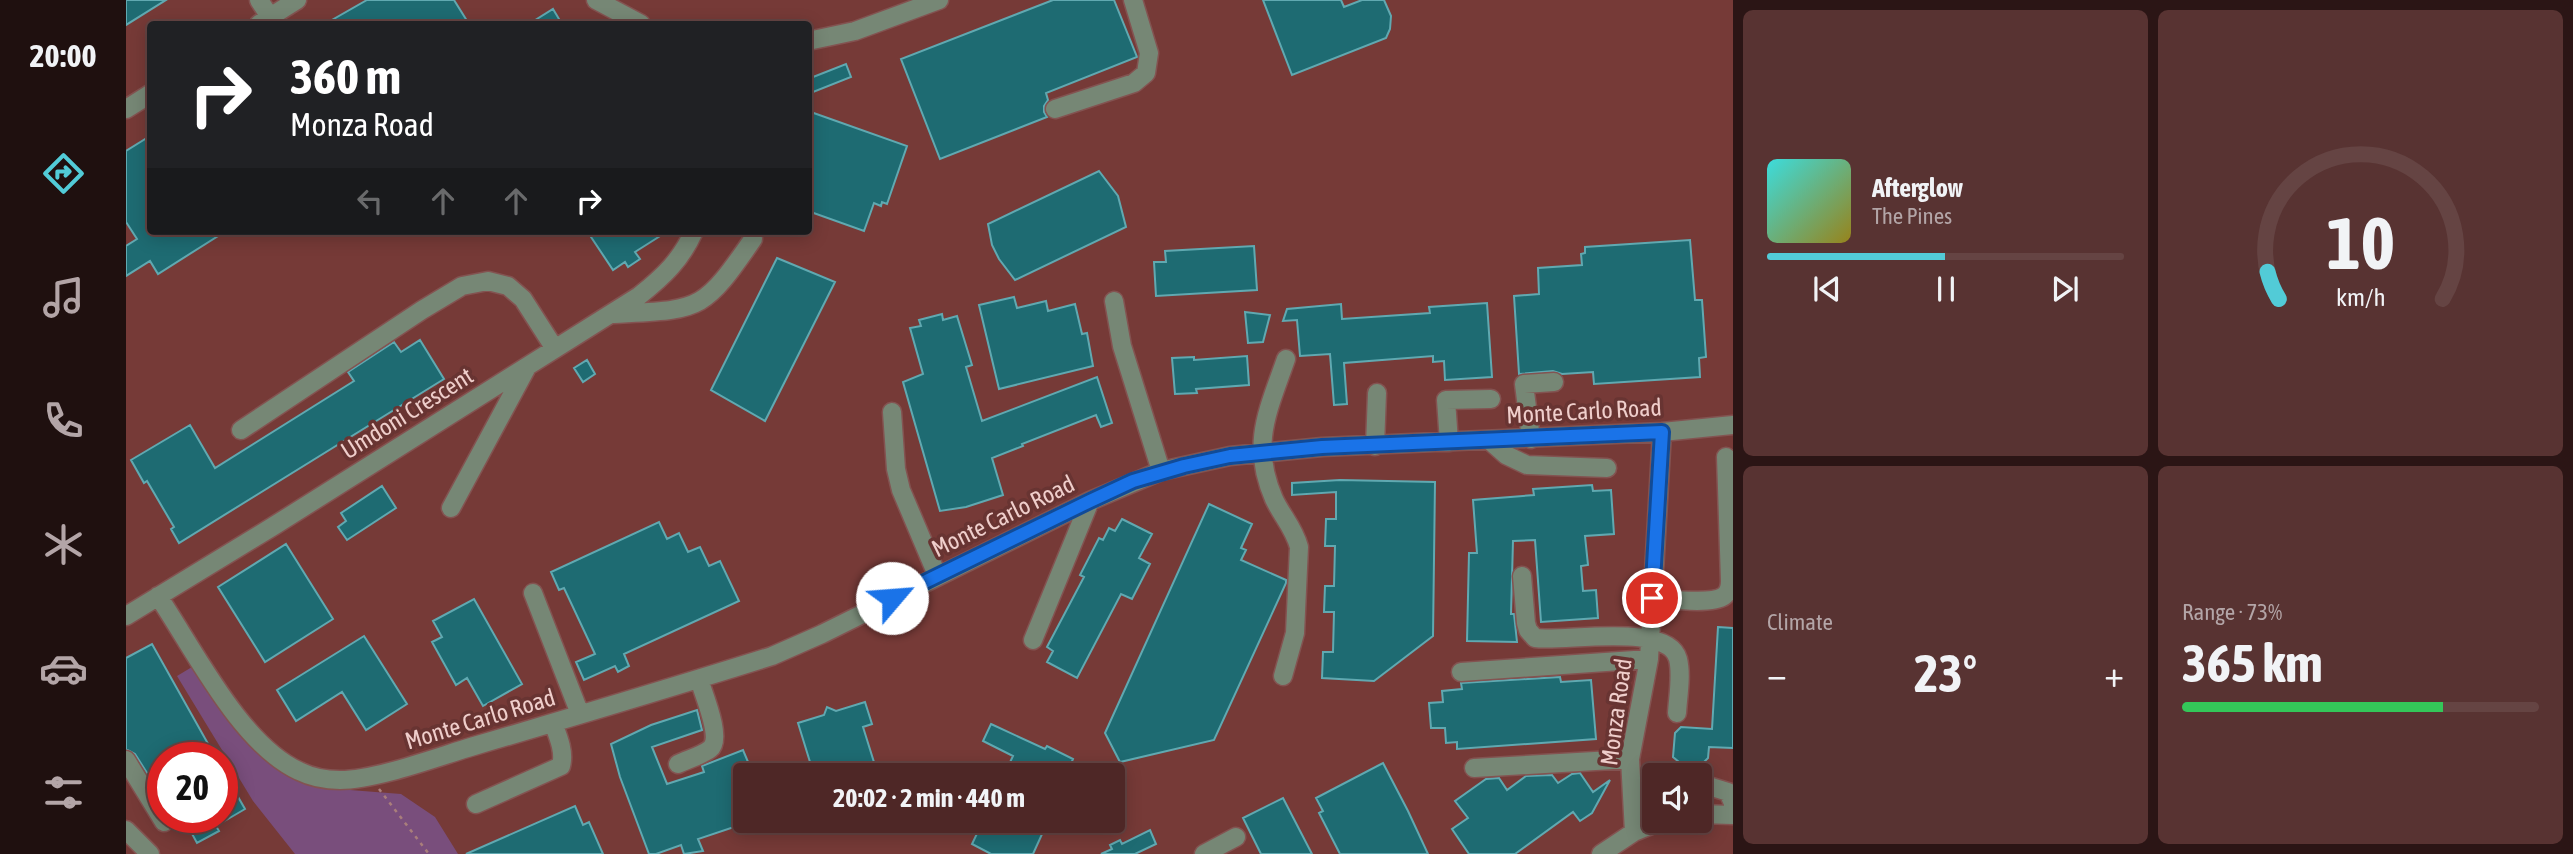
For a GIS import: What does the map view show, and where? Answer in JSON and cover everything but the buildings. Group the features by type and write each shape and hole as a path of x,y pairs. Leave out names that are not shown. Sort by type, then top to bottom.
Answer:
{"street":[{"path":"260,0 264,21 297,0"},
{"path":"596,0 635,21"},
{"path":"812,40 855,32 939,0"},
{"path":"1055,109 1134,83 1146,74 1149,53 1133,0"},
{"path":"126,109 147,96"},
{"name":"Umdoni Crescent","path":"126,616 610,314 666,275 692,235"},
{"path":"610,314 677,310 704,301 726,279 753,239"},
{"path":"241,430 462,286 488,281 508,286 523,299 555,349"},
{"path":"1114,301 1122,346 1161,471"},
{"path":"1283,676 1295,633 1299,547 1296,534 1275,501 1262,454 1263,426 1286,359"},
{"path":"451,508 527,366"},
{"path":"1531,439 1524,384 1554,382"},
{"path":"1375,446 1377,393"},
{"path":"1449,442 1446,400 1491,399"},
{"path":"892,412 896,468 901,490 937,575"},
{"name":"Monte Carlo Road","path":"158,596 227,704 250,732 274,755 299,771 341,780 369,776 772,656 822,634 1090,501 1161,471 1230,456 1322,447 1662,432 1733,425"},
{"name":"Monza Road","path":"1634,832 1630,759 1649,659 1662,432"},
{"path":"1489,440 1506,455 1527,465 1607,468"},
{"path":"1652,598 1710,600 1723,597 1728,592 1731,581 1726,457"},
{"path":"1033,640 1090,501"},
{"path":"1522,576 1526,623 1535,638 1618,636 1662,641 1671,647 1678,659 1677,713"},
{"path":"533,593 580,714"},
{"path":"1461,672 1649,659"},
{"path":"678,764 710,749 715,742 712,720 699,679"},
{"path":"476,804 561,766 561,746 553,723"},
{"path":"1474,768 1630,759"},
{"path":"126,760 147,794"},
{"path":"1712,785 1728,792 1733,803"},
{"path":"1712,814 1733,815"},
{"path":"1601,854 1642,829"},
{"path":"126,830 150,854"},
{"path":"1203,854 1236,837"}],"path":[{"path":"369,776 429,854"}],"shaded area":[{"path":"126,0 1733,0 1733,854 126,854"},
{"path":"197,664 253,749 280,770 305,781 350,790 401,794 435,817 458,854 295,854 253,801 238,776 238,742 217,742 177,676"}],"route":[{"path":"892,598 1133,481 1161,471 1230,456 1322,447 1662,432 1652,598"}]}
